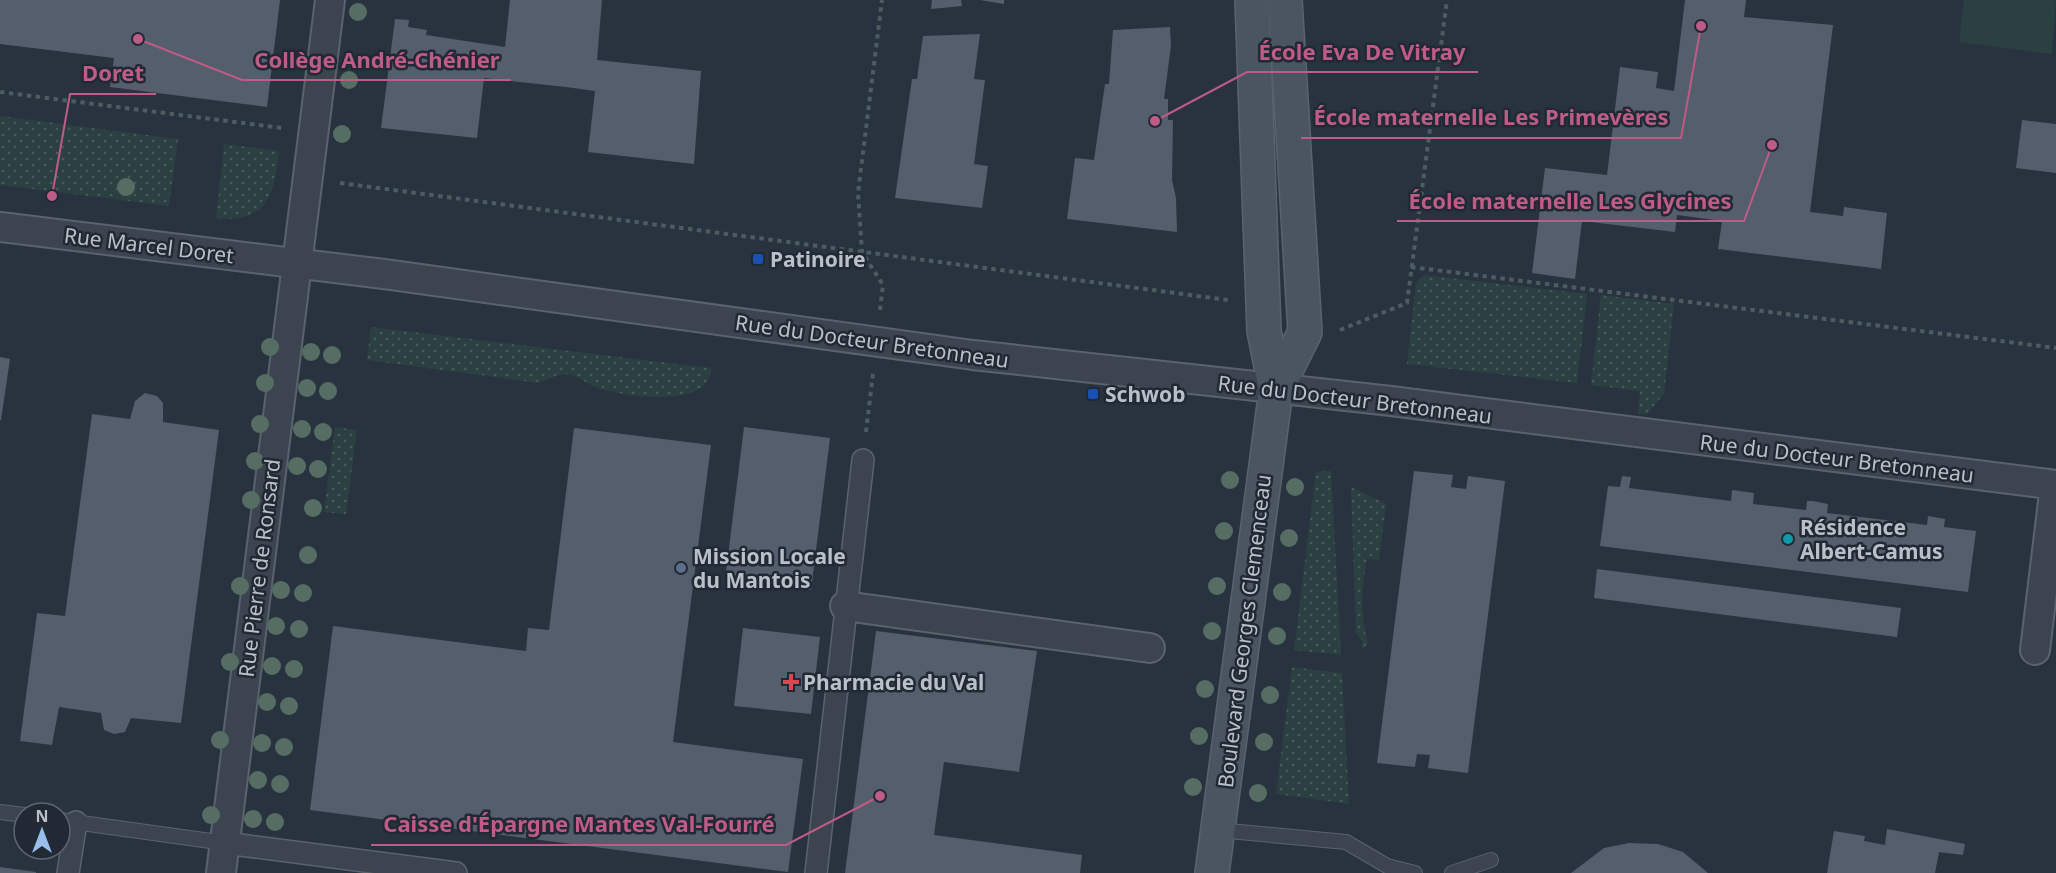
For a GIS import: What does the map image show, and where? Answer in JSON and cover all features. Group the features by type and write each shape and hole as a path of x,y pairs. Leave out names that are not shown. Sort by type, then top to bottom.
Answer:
{"main road":[{"name":"Boulevard Georges Clemenceau","path":"1252,0 1264,332 1276,390"},
{"path":"1285,0 1305,332"},
{"name":"Boulevard Georges Clemenceau","path":"1212,873 1276,390 1305,332"}],"street":[{"name":"Rue Pierre de Ronsard","path":"221,873 330,0"},
{"name":"Rue Marcel Doret","path":"0,227 297,263"},
{"name":"Rue du Docteur Bretonneau","path":"297,263 876,342 1276,390 1391,401 2056,485"},
{"path":"816,873 863,460"},
{"path":"2035,650 2056,485"},
{"path":"845,606 1150,648"},
{"path":"225,843 456,873"}],"lane":[{"path":"72,822 225,843"},
{"path":"1218,830 1346,842 1387,866 1415,873"},
{"path":"1452,873 1491,860"}],"path":[{"path":"863,460 883,285 862,252 858,193 882,0"},
{"path":"1305,332 1335,332 1407,303 1447,0"},
{"path":"0,92 290,129"},
{"path":"308,179 1234,300"},
{"path":"1412,267 2056,348"}],"green space":[{"path":"1964,0 2056,0 2052,54 1959,42"},
{"path":"0,116 178,139 169,206 0,185"},
{"path":"224,144 279,151 271,193 257,211 247,216 233,219 216,218"},
{"path":"1424,275 1587,294 1577,383 1407,364 1416,284"},
{"path":"1601,295 1674,304 1664,394 1647,414 1638,414 1640,391 1591,385"},
{"path":"371,327 711,368 707,381 697,390 682,395 646,397 628,395 600,389 570,375 558,376 539,383 367,360"},
{"path":"335,427 357,430 346,514 324,512"},
{"path":"1331,471 1341,655 1294,650 1316,472"},
{"path":"1351,487 1386,504 1379,560 1367,559 1365,570 1363,612 1368,643 1362,650 1362,641 1356,633"},
{"path":"1292,667 1342,673 1349,804 1276,794"}],"building":[{"path":"0,0 280,0 267,107 110,87 114,58 0,44"},
{"path":"510,0 602,0 597,60 701,71 694,164 588,152 595,91 566,87 484,78 477,138 381,128 395,19 409,20 408,27 427,30 426,35 505,47"},
{"path":"932,0 961,0 962,6 931,9"},
{"path":"980,0 1004,0 1004,4"},
{"path":"1685,0 1746,0 1744,17 1833,25 1810,212 1843,216 1844,207 1887,213 1881,269 1718,249 1722,221 1677,215 1675,232 1582,221 1575,279 1532,273 1545,168 1607,175 1620,67 1658,72 1656,88 1674,91"},
{"path":"1170,27 1171,46 1164,99 1168,99 1168,120 1173,120 1172,180 1176,198 1177,232 1067,219 1075,158 1094,160 1105,84 1109,84 1113,30"},
{"path":"980,34 974,79 985,80 974,164 988,166 982,208 895,198 912,79 917,79 923,36"},
{"path":"2022,120 2056,124 2056,173 2016,168"},
{"path":"0,357 10,359 1,420 0,420"},
{"path":"145,393 157,396 163,403 163,422 219,430 181,723 131,718 125,732 114,734 104,730 101,713 59,707 52,745 20,741 37,613 65,616 92,414 130,419 135,401"},
{"path":"744,427 830,438 811,590 725,580"},
{"path":"574,428 711,445 673,742 803,759 788,872 310,810 333,626 526,651 528,628 549,630"},
{"path":"1414,471 1453,475 1451,487 1466,489 1468,476 1505,481 1468,773 1428,768 1430,755 1417,754 1415,767 1377,763"},
{"name":"Résidence Albert-Camus","path":"1622,476 1631,477 1629,488 1731,501 1732,490 1754,493 1753,504 1806,510 1807,501 1813,501 1828,504 1827,513 1927,525 1928,516 1945,519 1944,527 1976,531 1968,592 1600,546 1608,486 1620,487"},
{"path":"1597,569 1901,608 1897,637 1594,598"},
{"path":"743,628 820,637 811,714 734,706"},
{"path":"876,631 1037,651 1019,772 944,762 934,835 1082,855 1080,873 845,873"},
{"path":"1887,829 1965,844 1963,855 1939,852 1935,873 1827,873 1834,831 1865,836 1864,841 1885,845"},
{"path":"1629,843 1658,844 1683,852 1708,873 1571,873 1604,848"},
{"path":"0,867 36,872 36,873 0,873"}],"place":[{"name":"École maternelle Les Primevères","path":"1701,26"},
{"name":"Collège André-Chénier","path":"138,39"},
{"name":"École Eva De Vitray","path":"1155,121"},
{"name":"École maternelle Les Glycines","path":"1772,145"},
{"name":"Doret","path":"52,196"},
{"name":"Patinoire","path":"758,259"},
{"name":"Schwob","path":"1093,394"},
{"name":"Résidence Albert-Camus","path":"1788,539"},
{"name":"Mission Locale du Mantois","path":"681,568"},
{"name":"Pharmacie du Val","path":"791,682"},
{"name":"Caisse d'Épargne Mantes Val-Fourré","path":"880,796"}]}
